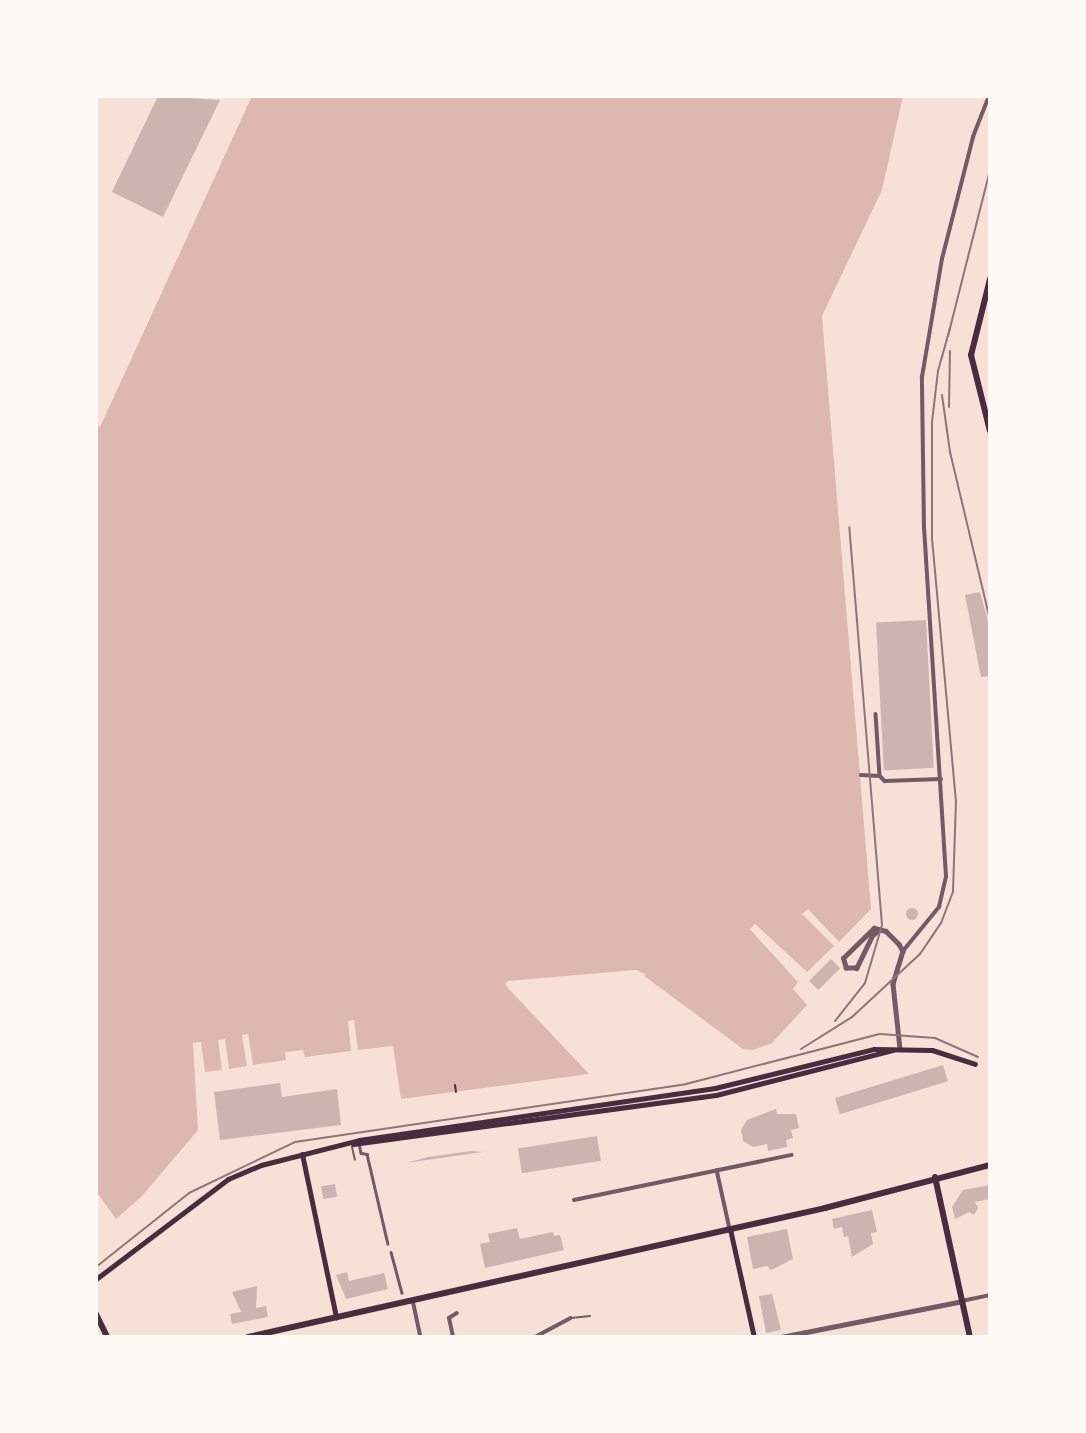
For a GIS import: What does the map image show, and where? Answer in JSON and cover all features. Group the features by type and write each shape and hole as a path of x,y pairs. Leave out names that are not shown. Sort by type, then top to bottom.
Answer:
{"main road":[{"path":"990,279 971,355 990,431"},
{"path":"96,1279 215,1187 261,1166 302,1154 359,1142 659,1097 874,1049 900,1048 942,1052 975,1064"},
{"path":"302,1154 336,1317"},
{"path":"253,1336 730,1229 990,1165"},
{"path":"935,1177 970,1337"},
{"path":"730,1229 754,1337"},
{"path":"96,1314 107,1337"}],"street":[{"path":"900,1048 893,981 903,951 936,913 943,896 941,779 921,394 942,260 973,137 989,96"},
{"path":"876,714 880,776 885,781 941,779"},
{"path":"861,775 880,776"},
{"path":"880,930 873,934 857,968 846,968 846,953 868,931 880,930 893,937 903,951"},
{"path":"359,1142 361,1153 367,1154 388,1244"},
{"path":"574,1200 791,1155"},
{"path":"717,1170 730,1229"},
{"path":"391,1252 402,1293"},
{"path":"781,1337 990,1296"},
{"path":"413,1300 421,1337"},
{"path":"453,1337 449,1318 457,1313"},
{"path":"535,1337 570,1318"}],"lane":[{"path":"352,1144 355,1160"},
{"path":"570,1318 590,1317"}],"path":[{"path":"454,1085 456,1092"}],"shaded area":[{"path":"252,96 903,96 882,190 822,316 871,909 839,942 808,909 802,914 834,946 807,972 755,925 750,929 798,982 793,989 807,1005 772,1043 753,1050 743,1049 636,970 507,981 508,988 589,1074 401,1099 393,1046 358,1050 354,1020 348,1021 351,1051 305,1057 303,1050 285,1052 286,1060 253,1065 248,1034 242,1035 247,1066 229,1069 225,1039 218,1040 222,1070 205,1072 201,1042 193,1043 198,1130 142,1196 116,1219 96,1191 96,425 100,427"}],"pier":[{"path":"755,924 807,972 765,939 798,982 750,929"},
{"path":"636,970 647,975 509,984 512,988 508,988 505,983"}],"building":[{"path":"158,96 220,100 163,217 112,192"},
{"path":"980,592 990,628 990,676 981,677 965,595"},
{"path":"926,620 934,768 884,770 876,623"},
{"path":"912,908 918,914 912,920 906,914"},
{"path":"831,959 840,968 818,990 809,981"},
{"path":"943,1065 948,1081 840,1114 835,1098"},
{"path":"280,1083 282,1097 337,1089 341,1125 220,1140 214,1092"},
{"path":"776,1109 777,1114 796,1114 799,1128 791,1130 793,1138 786,1140 787,1147 768,1151 767,1144 753,1147 743,1141 741,1130 747,1120"},
{"path":"597,1136 601,1161 522,1173 518,1149"},
{"path":"483,1152 406,1163 428,1157"},
{"path":"335,1184 337,1197 323,1199 321,1186"},
{"path":"990,1185 990,1199 975,1202 978,1208 974,1215 969,1212 955,1219 952,1207 963,1190"},
{"path":"872,1210 877,1232 871,1233 873,1244 852,1257 848,1236 844,1237 842,1227 834,1229 832,1219"},
{"path":"517,1228 520,1239 553,1232 554,1236 560,1235 564,1250 485,1268 480,1244 490,1242 488,1234"},
{"path":"787,1229 793,1259 771,1270 767,1266 753,1269 747,1237"},
{"path":"347,1272 349,1281 384,1273 388,1289 346,1299 336,1275"},
{"path":"257,1286 256,1308 266,1306 268,1317 232,1324 230,1314 241,1312 232,1292"},
{"path":"772,1294 781,1330 766,1333 759,1296"}],"railway":[{"path":"948,336 990,170"},
{"path":"801,1049 852,1017 920,954 941,923 953,891 956,802 932,540 932,422 938,371 950,328"},
{"path":"949,407 950,351"},
{"path":"942,395 950,452 990,620"},
{"path":"835,1021 865,983 882,925 849,527"},
{"path":"96,1267 189,1193 295,1142 686,1084 880,1034 935,1038 978,1057"}]}
